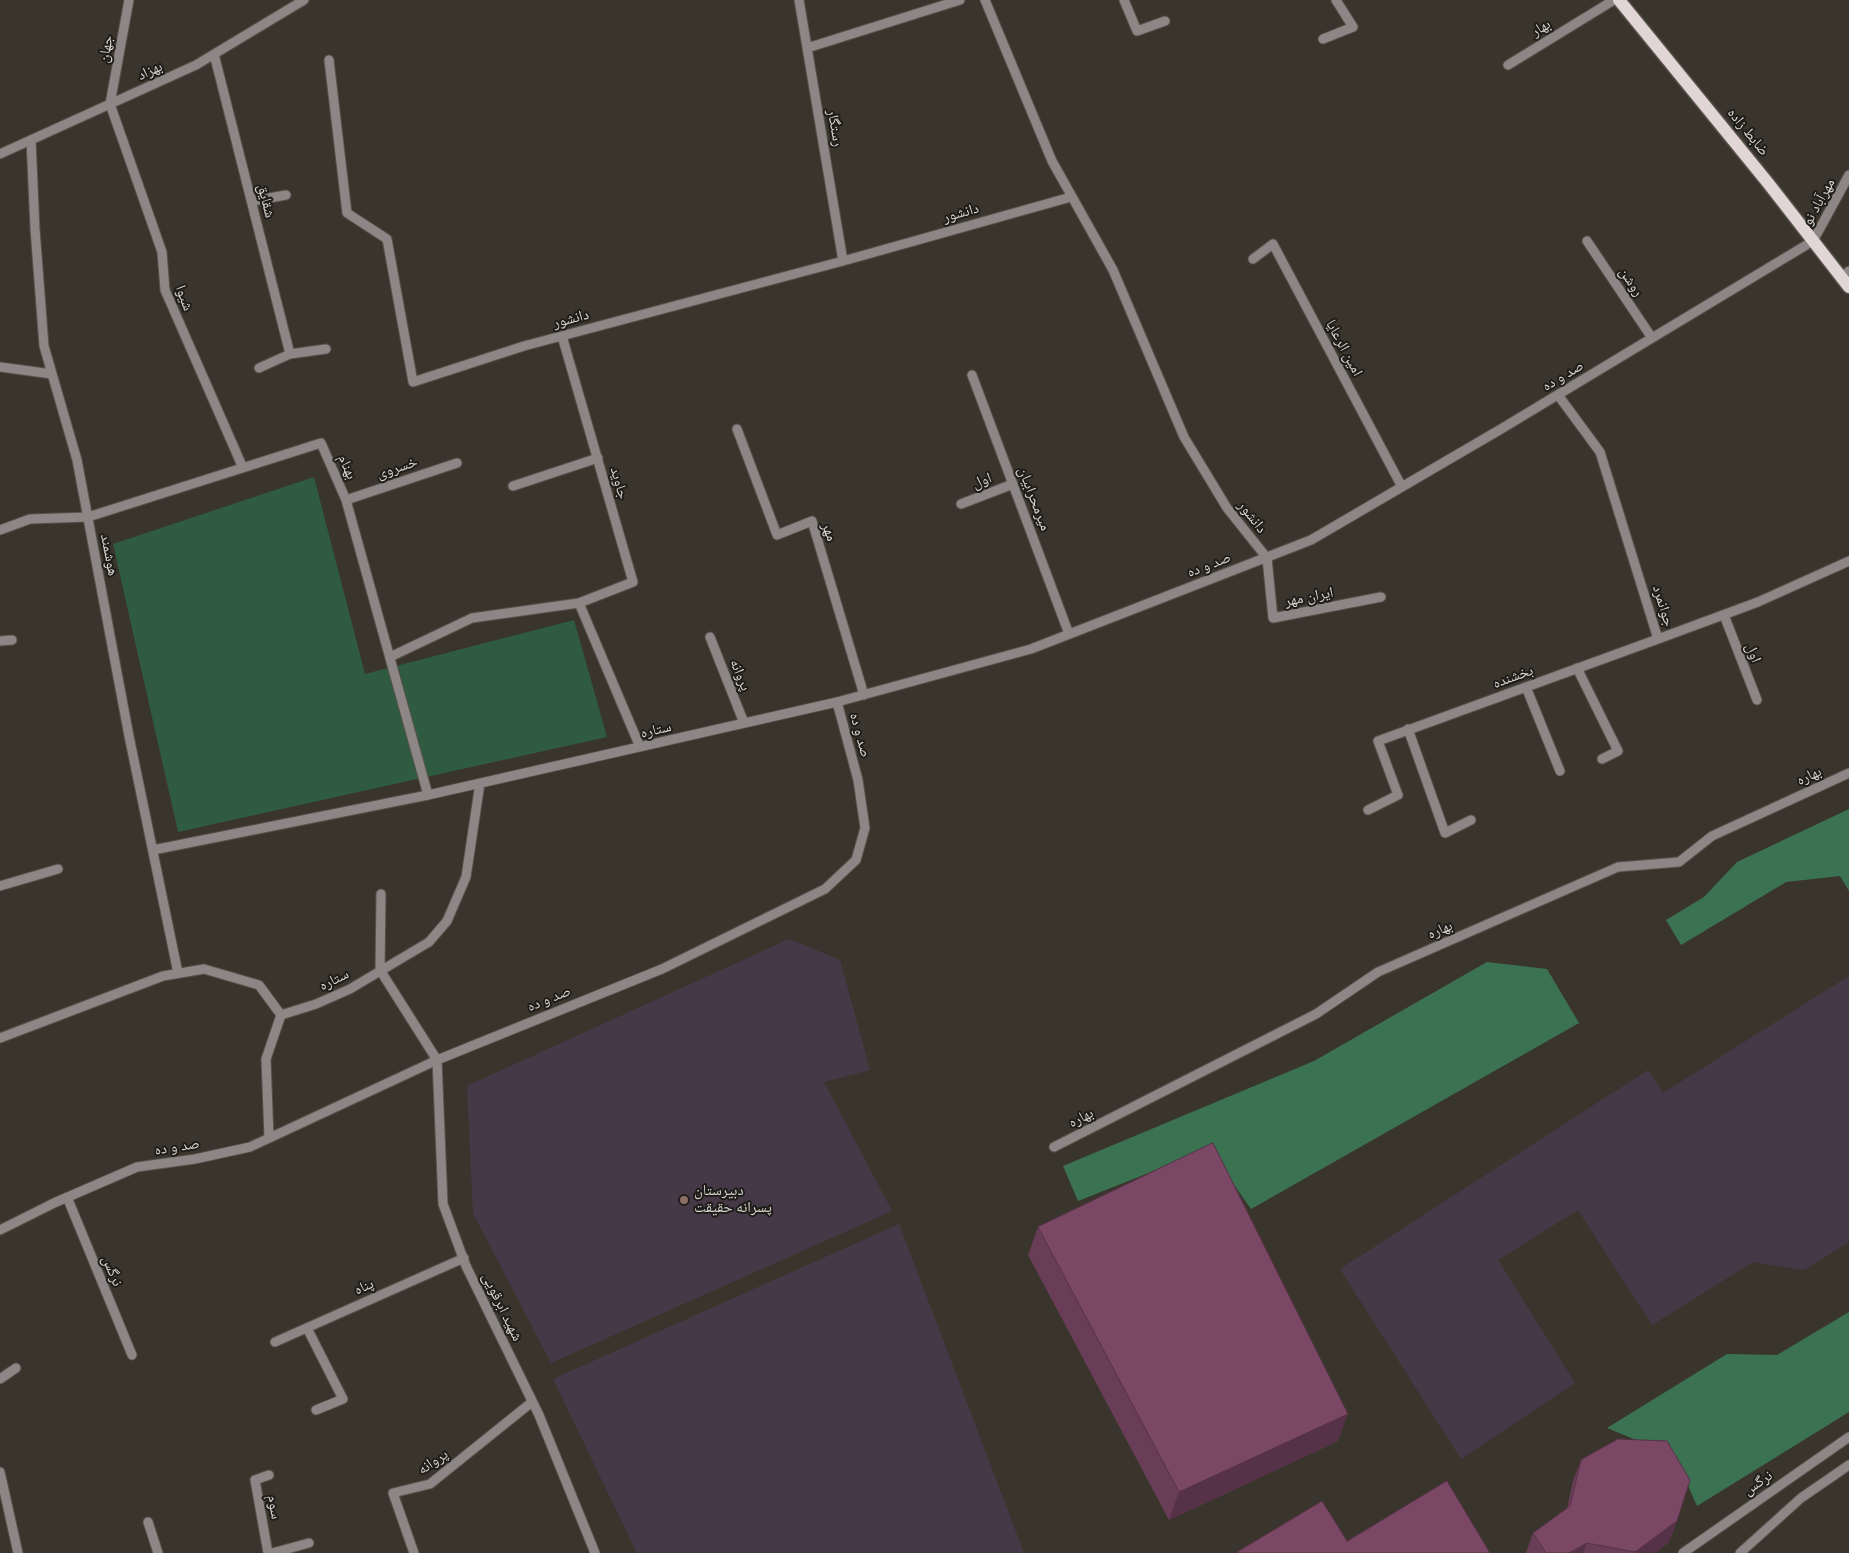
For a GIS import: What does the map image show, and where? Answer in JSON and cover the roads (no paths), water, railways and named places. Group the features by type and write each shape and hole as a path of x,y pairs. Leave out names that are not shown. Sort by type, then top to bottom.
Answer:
{"main road":[{"name":"ضابط زاده","path":"1619,0 1813,241 1845,274 1849,287"}],"street":[{"name":"جهان","path":"110,104 129,0"},
{"name":"بهزاد","path":"0,154 196,65 304,0"},
{"name":"رستگار","path":"799,0 843,261"},
{"path":"807,48 960,0"},
{"name":"دانشور","path":"985,0 1052,161 1113,270 1184,437 1228,508 1267,558"},
{"path":"1124,0 1137,31 1165,21"},
{"path":"1323,39 1353,27 1336,0"},
{"name":"بهار","path":"1508,64 1614,0"},
{"name":"شقایق","path":"214,54 290,354"},
{"name":"دانشور","path":"329,60 347,213 387,239 413,382 524,346 843,261 1071,196"},
{"name":"شیوا","path":"110,104 162,252 165,290 243,468"},
{"name":"هوشمند","path":"31,140 35,229 44,346 77,460 152,850 178,973"},
{"name":"مهرآباد نو","path":"1813,241 1849,176"},
{"path":"252,201 286,195"},
{"name":"روشن","path":"1587,241 1652,338"},
{"name":"صد و ده","path":"0,1230 67,1197 137,1167 204,1157 250,1147 437,1060 662,969 825,889 856,860 866,828 858,780 837,702 1032,649 1311,540 1558,395 1813,241"},
{"name":"امین الرعایا","path":"1253,258 1273,244 1402,487"},
{"name":"جاوید","path":"390,657 472,618 579,602 633,582 562,336"},
{"path":"259,368 290,354 326,349"},
{"path":"0,367 52,374"},
{"name":"میرمحرابیان","path":"972,375 1070,634"},
{"name":"جوانمرد","path":"1558,395 1600,452 1658,639 1724,615 1849,561"},
{"name":"مهر","path":"737,429 778,535 812,521 864,695"},
{"name":"بهنام","path":"0,530 30,519 88,517 322,443 346,500 428,795"},
{"path":"513,486 598,458"},
{"name":"خسروی","path":"346,500 457,462"},
{"name":"اول","path":"960,504 1013,484"},
{"name":"ایران مهر","path":"1267,558 1273,618 1381,597"},
{"path":"579,602 640,747"},
{"name":"اول","path":"1724,615 1757,700"},
{"name":"پروانه","path":"710,637 744,723"},
{"name":"بخشنده","path":"1368,810 1398,794 1378,741 1658,639"},
{"path":"0,641 12,640"},
{"path":"1577,668 1618,751 1602,760"},
{"path":"1526,687 1560,771"},
{"name":"ستاره","path":"152,850 428,795 837,702"},
{"path":"1408,729 1445,833 1471,820"},
{"name":"بهاره","path":"1054,1147 1316,1014 1378,972 1618,867 1679,862 1712,836 1849,773"},
{"name":"ستاره","path":"281,1015 316,1004 350,989 429,942 447,921 466,878 480,783"},
{"path":"0,886 58,869"},
{"path":"381,894 380,970 437,1060"},
{"path":"0,1038 163,976 204,969 259,985 281,1015 266,1059 269,1138"},
{"name":"شهید ابرقویی","path":"437,1060 443,1204 464,1258 532,1402 595,1553"},
{"name":"نرگس","path":"67,1197 132,1355"},
{"name":"پناه","path":"275,1342 464,1258"},
{"path":"307,1328 343,1399 316,1410"},
{"path":"0,1379 16,1368"},
{"name":"پروانه","path":"414,1553 394,1492 430,1484 532,1402"},
{"name":"نرگس","path":"1683,1553 1849,1437"},
{"path":"1740,1553 1800,1498 1849,1465"},
{"path":"0,1472 18,1553"},
{"name":"سوم","path":"268,1553 255,1480 269,1475"},
{"path":"148,1522 158,1553"},
{"path":"272,1553 309,1543"}],"place":[{"name":"دبیرستان پسرانه حقیقت","path":"684,1200"}]}
